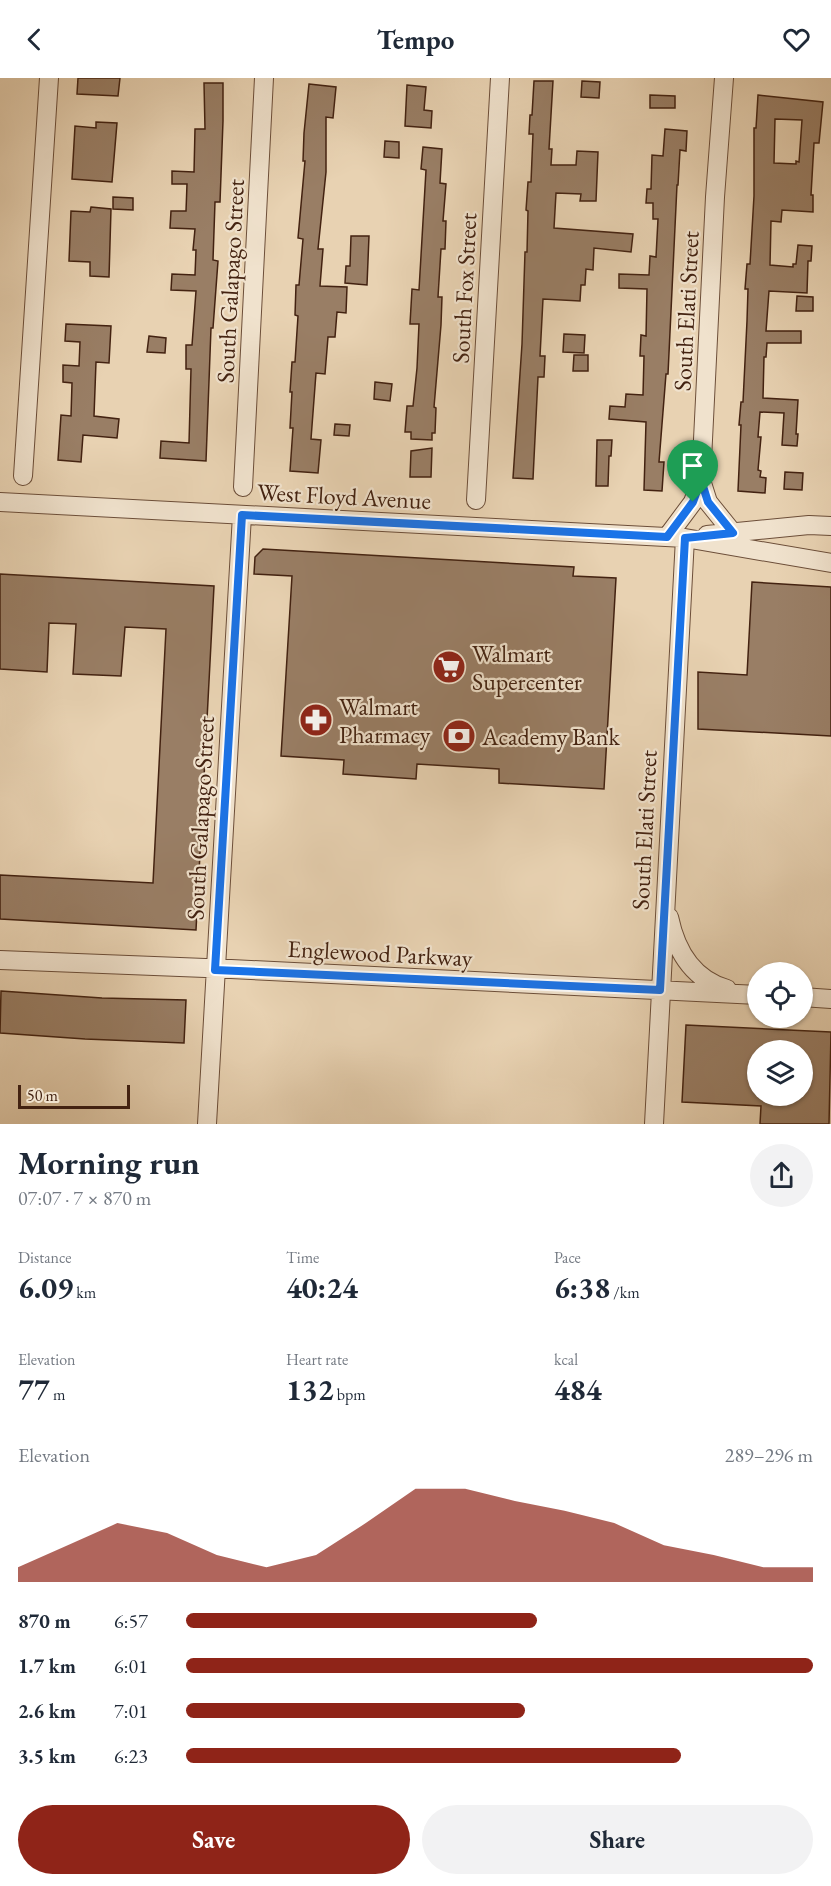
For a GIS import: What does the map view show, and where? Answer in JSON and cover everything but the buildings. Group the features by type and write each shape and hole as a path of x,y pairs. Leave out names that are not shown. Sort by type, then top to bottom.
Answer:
{"street":[{"path":"23,476 49,78"},
{"name":"South Galapago Street","path":"243,487 264,78"},
{"name":"South Fox Street","path":"476,501 500,78"},
{"name":"South Elati Street","path":"654,1124 665,894 676,538 701,480 715,197 724,78"},
{"path":"701,480 708,502 733,533"},
{"name":"West Floyd Avenue","path":"0,501 676,538 831,562"},
{"name":"South Galapago Street","path":"207,1124 242,515"},
{"name":"West Floyd Avenue","path":"676,538 809,525 831,526"},
{"path":"665,894 676,940 690,967 708,982 747,992"},
{"name":"Englewood Parkway","path":"0,960 747,994"},
{"path":"813,998 831,999"}],"place":[{"name":"Walmart Supercenter","path":"449,667"},
{"name":"Walmart Pharmacy","path":"316,720"},
{"name":"Academy Bank","path":"459,736"}],"route":[{"path":"701,480 708,502 733,533 685,538 660,990 215,970 242,515 667,537 693,502 701,480"}]}
